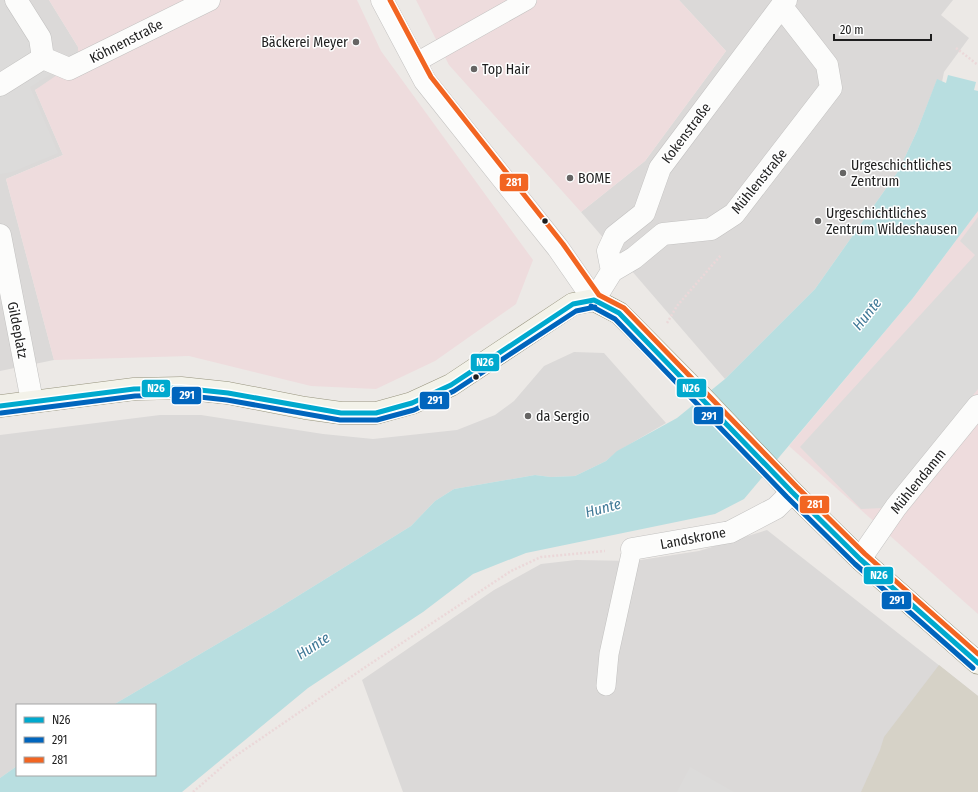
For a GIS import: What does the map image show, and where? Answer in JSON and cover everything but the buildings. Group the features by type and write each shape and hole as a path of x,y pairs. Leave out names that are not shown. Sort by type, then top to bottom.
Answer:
{"street":[{"path":"0,85 43,58 40,38 16,0"},
{"name":"Köhnenstraße","path":"43,58 69,69 209,0"},
{"path":"382,0 425,81 558,248 594,300 619,313 702,397 792,492 860,558 978,663"},
{"name":"Mühlenstraße","path":"594,300 612,272 634,258 663,234 711,229 734,214 831,88 827,65 784,3"},
{"name":"Kokenstraße","path":"612,272 608,251 615,236 644,213 660,168 784,3"},
{"name":"Gildeplatz","path":"0,235 32,401"},
{"path":"0,406 134,389 182,388 228,393 341,413 376,413 412,403 451,385 572,304 594,300"},
{"name":"Mühlendamm","path":"860,558 896,507 978,406"},
{"name":"Landskrone","path":"632,549 730,532 776,508 792,492"}],"lane":[{"path":"415,63 527,0"},
{"path":"606,686 609,654 632,549"}],"path":[{"path":"956,48 978,65"},
{"path":"665,327 677,306 721,258 734,214"},
{"path":"193,792 238,755 364,668 511,571 541,557 632,549"}],"shaded area":[{"path":"0,0 49,0 78,47 78,73 35,90 63,155 6,179 54,360 0,371"},
{"path":"0,0 23,0 64,66 30,87 58,153 12,172 0,174"},
{"path":"49,0 357,0 381,51 533,260 516,304 435,361 376,389 311,386 189,356 54,360 6,179 63,155 35,90 57,75 78,73 78,47"},
{"path":"416,0 679,0 726,51 645,161 581,212 449,65"},
{"path":"679,0 953,0 941,15 969,38 944,72 942,82 937,80 917,131 899,170 815,289 725,379 581,212 645,161 726,51"},
{"path":"978,211 978,614 789,446 913,298"},
{"path":"978,217 978,389 883,508 861,509 800,447 975,255 960,241"},
{"path":"574,352 604,353 666,423 618,451 606,461 575,476 551,477 535,475 454,489 435,501 411,526 272,612 115,704 16,704 16,767 0,778 0,435 160,415 201,415 323,434 373,439 457,430 495,415 514,401 544,366"},
{"path":"767,530 978,696 978,792 403,792 362,680 494,590 541,564 576,560 634,561 699,551"},
{"path":"939,665 978,696 978,792 861,792 880,750 884,737"},
{"path":"690,767 734,792 677,792"}],"water":[{"name":"Hunte","path":"948,75 976,82 974,90 978,91 978,211 913,298 744,499 715,514 526,553 473,574 423,612 308,688 182,792 0,792 0,778 16,767 16,776 156,776 156,704 115,704 272,612 411,526 435,501 454,489 535,475 551,477 575,476 606,461 617,451 677,418 725,379 815,289 899,170 917,131 937,79 946,83"}],"transit line":[{"name":"281","path":"390,0 431,77 563,244 599,295 624,308 797,487 865,554 978,654"},
{"name":"N26","path":"594,300 619,313 792,492 860,559 978,663"},
{"name":"N26","path":"0,406 134,389 181,388 228,393 341,413 376,413 412,403 451,385 573,304 594,300"},
{"name":"291","path":"591,306 615,319 787,497 855,564 973,668"},
{"name":"291","path":"1,413 135,396 181,395 227,400 340,420 377,420 414,410 454,391 576,311 595,307"}],"place":[{"name":"Bäckerei Meyer","path":"356,42"},
{"name":"Top Hair","path":"474,69"},
{"name":"Urgeschichtliches Zentrum","path":"843,173"},
{"name":"BOME","path":"570,178"},
{"name":"Urgeschichtliches Zentrum Wildeshausen","path":"818,221"},
{"name":"da Sergio","path":"528,416"}]}
